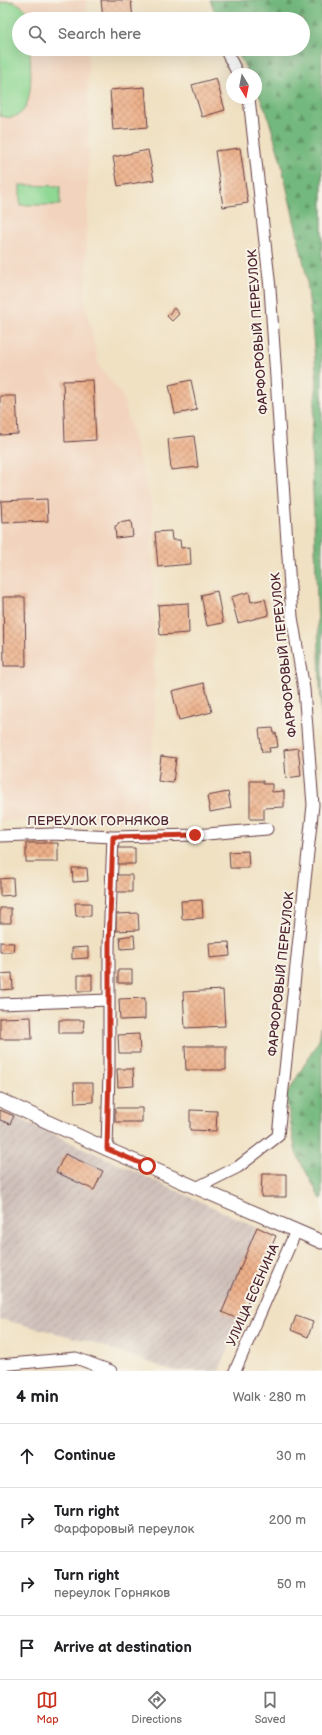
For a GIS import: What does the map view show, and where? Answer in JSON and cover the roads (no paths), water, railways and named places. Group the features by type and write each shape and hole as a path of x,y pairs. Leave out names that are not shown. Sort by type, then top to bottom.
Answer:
{"street":[{"path":"229,56 235,68"},
{"name":"ФАРФОРОВЫЙ ПЕРЕУЛОК","path":"196,1188 238,1167 278,1136 313,805 304,689 292,617 270,288 250,104"},
{"name":"ПЕРЕУЛОК ГОРНЯКОВ","path":"0,836 52,834 113,837 195,835 267,829"},
{"path":"107,1149 109,944 113,837"},
{"path":"0,1004 109,1000"},
{"path":"0,1100 107,1149 322,1242"},
{"name":"УЛИЦА ЕСЕНИНА","path":"235,1371 296,1231"},
{"path":"0,1365 76,1358 111,1371"}]}
